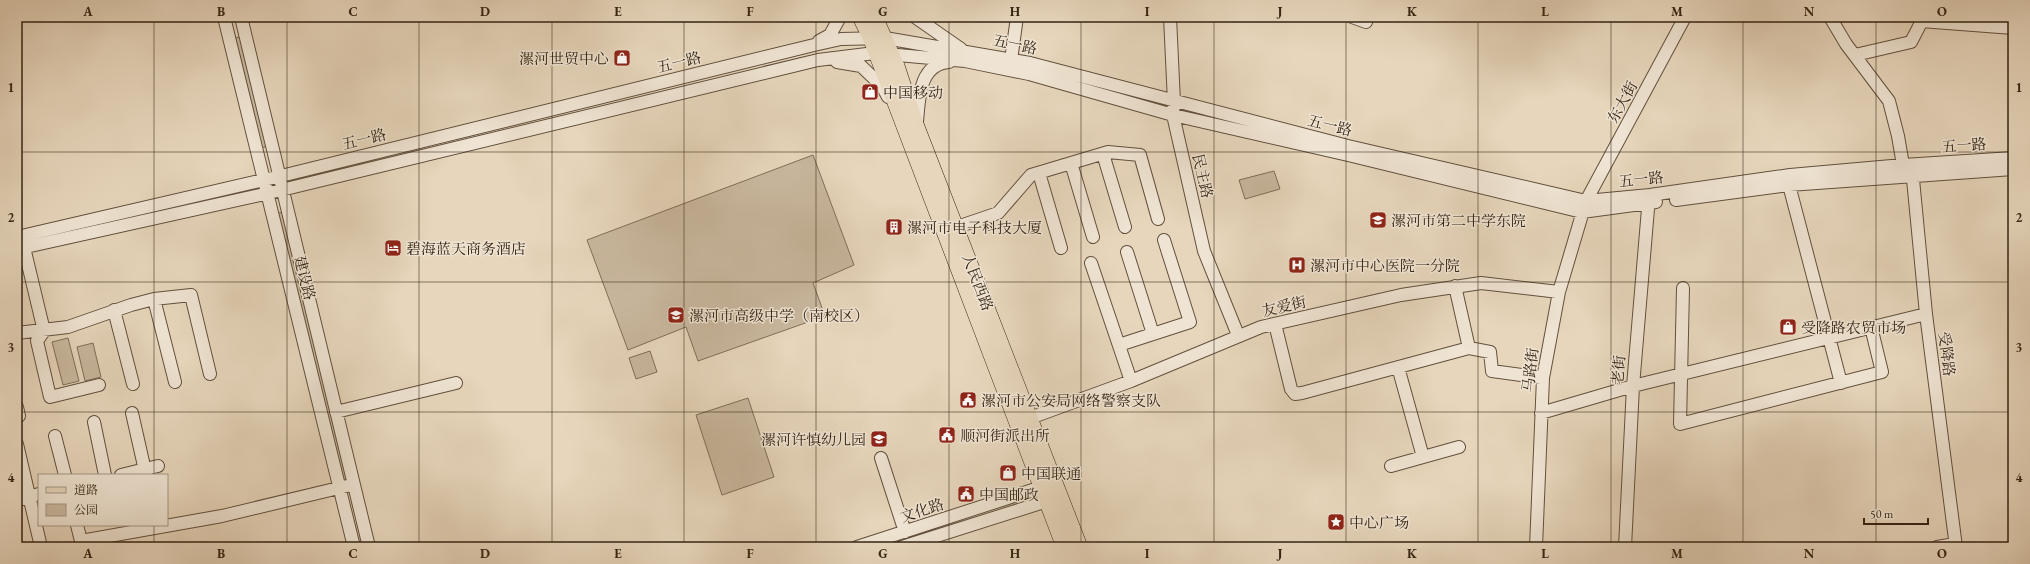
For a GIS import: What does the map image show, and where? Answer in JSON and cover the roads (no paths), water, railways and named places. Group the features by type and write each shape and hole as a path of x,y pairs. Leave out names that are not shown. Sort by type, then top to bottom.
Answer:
{"main road":[{"name":"人民西路","path":"860,17 870,37 1039,493 1064,547"},
{"name":"人民西路","path":"875,17 892,53 917,127 1080,547"}],"street":[{"name":"建设路","path":"224,17 354,547"},
{"path":"814,45 830,35 840,17"},
{"path":"915,17 965,56"},
{"path":"1011,60 1017,17"},
{"name":"民主路","path":"1170,17 1174,102 1173,115 1204,251 1238,336"},
{"path":"1352,17 1366,22"},
{"name":"东大街","path":"1584,207 1685,17"},
{"name":"受降路","path":"1830,17 1855,55 1889,101 1909,168 1956,545"},
{"path":"1855,55 1911,42 1923,19 2013,28"},
{"name":"建设路","path":"242,22 281,176 369,547"},
{"path":"228,31 242,22"},
{"name":"五一路","path":"20,242 281,176 814,45 841,39 870,37 885,38 965,56 1173,115 1348,156 1584,207 1789,185 1909,168 2013,169"},
{"name":"五一路","path":"20,242 284,190 818,60 875,52 965,56 1030,63 1174,102 1584,207"},
{"path":"917,127 921,85 927,74 934,67 965,56"},
{"path":"818,60 861,66 882,86 900,119"},
{"path":"957,227 998,213 1031,175 1108,152 1140,155 1158,220"},
{"path":"1103,154 1125,228"},
{"name":"五一路","path":"1649,199 1790,175 1909,168 2013,158"},
{"path":"1071,163 1093,237"},
{"path":"1039,172 1061,248"},
{"path":"1789,185 1841,383"},
{"name":"老街","path":"1625,547 1633,386 1649,199"},
{"name":"马路街","path":"1536,547 1543,378 1559,292 1584,207"},
{"path":"1119,345 1190,322 1164,240"},
{"path":"20,242 44,330 37,341 50,397 99,385"},
{"path":"1127,252 1153,334"},
{"path":"1091,263 1131,381"},
{"name":"友爱街","path":"1030,418 1131,381 1238,336 1275,324 1401,295 1481,283 1559,292"},
{"path":"1455,286 1469,348"},
{"path":"1683,288 1680,424 1882,372 1871,327"},
{"path":"17,333 68,327 114,310 154,299 191,295 210,374"},
{"path":"154,299 175,382"},
{"path":"114,310 133,384"},
{"path":"1541,413 1633,386 1926,314"},
{"path":"1275,324 1291,389 1295,394 1469,348 1490,352 1492,371 1543,378"},
{"path":"1398,367 1423,457"},
{"path":"336,412 456,383"},
{"path":"132,413 145,472"},
{"path":"94,422 105,474"},
{"path":"55,436 65,474"},
{"path":"17,444 34,496 38,525"},
{"path":"1391,466 1459,447"},
{"path":"881,458 905,532"},
{"path":"128,474 145,472 158,466"},
{"path":"168,524 222,516 354,485"},
{"name":"文化路","path":"902,547 1033,506 1039,493"},
{"name":"文化路","path":"857,547 1039,493"},
{"path":"17,500 34,496"},
{"path":"38,526 41,547"},
{"path":"77,526 81,541 118,530 157,526"},
{"path":"1937,547 1956,545"}],"place":[{"name":"漯河世贸中心","path":"622,58"},
{"name":"中国移动","path":"870,92"},
{"name":"漯河市第二中学东院","path":"1378,220"},
{"name":"漯河市电子科技大厦","path":"894,227"},
{"name":"碧海蓝天商务酒店","path":"393,248"},
{"name":"漯河市中心医院一分院","path":"1297,265"},
{"name":"漯河市高级中学（南校区）","path":"676,315"},
{"name":"受降路农贸市场","path":"1788,327"},
{"name":"漯河市公安局网络警察支队","path":"968,400"},
{"name":"顺河街派出所","path":"947,435"},
{"name":"漯河许慎幼儿园","path":"879,439"},
{"name":"中国联通","path":"1008,473"},
{"name":"中国邮政","path":"966,494"},
{"name":"中心广场","path":"1336,522"}]}
